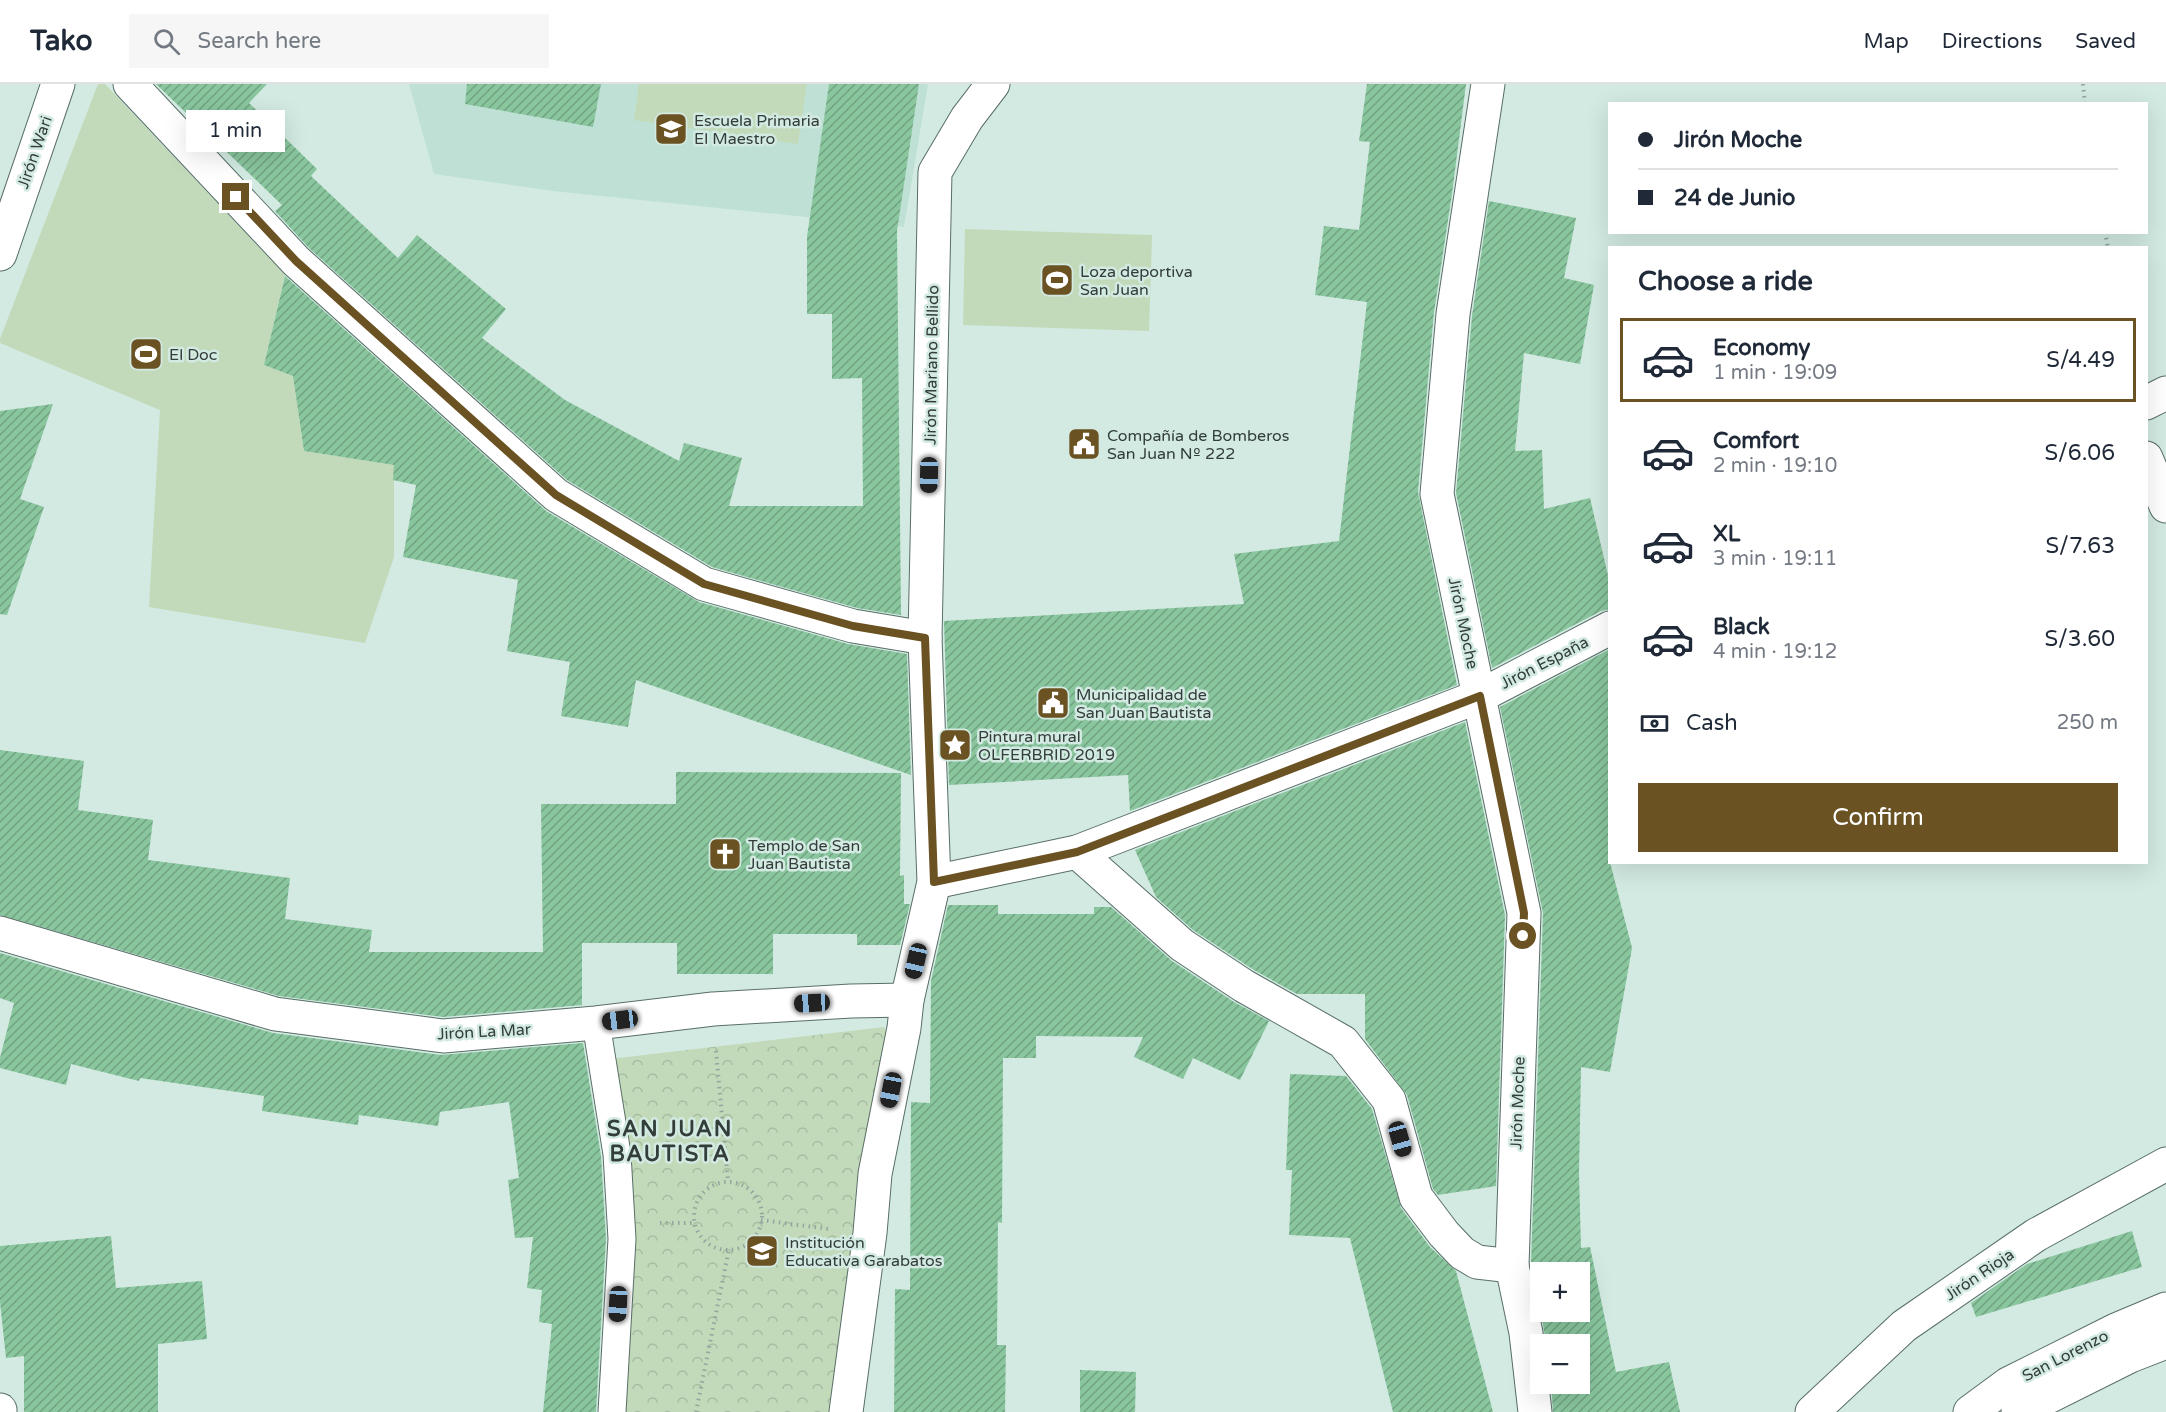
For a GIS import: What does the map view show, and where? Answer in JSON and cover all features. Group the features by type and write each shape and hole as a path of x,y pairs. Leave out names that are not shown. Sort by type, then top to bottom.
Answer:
{"street":[{"name":"Jirón Wari","path":"0,254 58,84"},
{"path":"130,84 296,261 556,495 704,584 853,626 925,638"},
{"name":"Jirón Mariano Bellido","path":"846,1412 870,1233 875,1174 904,1028 907,1000 934,882 925,638 935,172 967,118 993,84"},
{"name":"Jirón Moche","path":"1488,84 1453,314 1437,494 1524,913 1512,1266 1526,1333 1535,1412"},
{"path":"2148,402 2166,393"},
{"path":"2148,463 2166,506"},
{"name":"Jirón España","path":"934,882 1077,852 1480,696 1608,629"},
{"path":"1077,852 1182,945 1244,986 1343,1042 1389,1100 1416,1197 1444,1234 1462,1253 1477,1262 1512,1266"},
{"name":"Jirón La Mar","path":"0,933 275,1014 443,1036 596,1023 713,1009 907,1000"},
{"name":"Jirón Rioja","path":"1812,1412 1904,1326 2036,1235 2166,1164"},
{"name":"San Lorenzo","path":"1970,1412 2008,1384 2116,1330 2166,1310"},
{"name":"San Lorenzo","path":"2018,1412 2133,1364 2166,1342"}],"lane":[{"path":"596,1023 617,1154 622,1239 612,1412"}],"path":[{"path":"2083,84 2085,102"},
{"path":"713,1009 728,1181"},
{"path":"728,1181 740,1184 752,1191 759,1202 761,1220 760,1228 753,1239 742,1247 729,1250 716,1247 704,1240 697,1229 694,1216 696,1203 703,1192 714,1184 728,1181"},
{"path":"761,1220 870,1233"},
{"path":"696,1412 729,1250"}],"shaded area":[{"name":"Escuela Primaria El Maestro","path":"409,84 928,84 904,227 553,191 434,174"}],"green space":[{"name":"El Doc","path":"98,84 105,84 285,275 264,365 293,376 304,451 394,465 394,557 365,643 149,607 160,410 0,343"},
{"path":"639,84 807,84 798,144 634,120"},
{"name":"Loza deportiva San Juan","path":"965,229 1152,235 1149,331 963,325"},
{"path":"884,1027 890,1041 835,1412 620,1412 610,1059"}],"building":[{"path":"156,84 267,84 249,103 317,169 311,176 398,258 417,235 506,309 482,338 565,400 679,461 684,443 742,458 729,506 863,506 862,378 832,379 832,314 807,314 807,237 829,84 919,84 897,231 901,615 857,608 712,567 567,480 309,248 275,211 282,205"},
{"path":"467,84 601,84 593,127 465,104"},
{"path":"1367,84 1466,84 1434,312 1418,492 1457,685 1130,811 1128,775 949,785 944,621 1244,604 1234,554 1339,541 1367,302 1315,295 1324,226 1359,230 1370,142 1359,141"},
{"path":"1489,201 1576,218 1564,278 1594,285 1580,364 1524,353 1515,451 1542,450 1544,509 1590,498 1608,575 1608,609 1492,668 1456,493 1472,316"},
{"path":"285,276 546,511 699,602 848,644 907,654 911,775 636,680 628,727 561,716 570,662 507,651 518,580 403,557 416,485 393,480 394,465 304,451 293,376 264,365"},
{"path":"53,404 20,499 44,507 7,615 0,614 0,411"},
{"path":"1608,650 1608,864 1611,864 1632,948 1610,1072 1581,1067 1579,1174 1581,1248 1590,1247 1616,1372 1669,1362 1680,1412 1553,1412 1552,1394 1590,1394 1590,1334 1544,1334 1543,1322 1590,1322 1590,1262 1531,1262 1543,913 1500,707"},
{"path":"1465,722 1505,915 1496,1186 1438,1195 1433,1189 1407,1095 1365,1039 1365,994 1297,994 1254,970 1193,930 1156,897 1135,850"},
{"path":"0,750 84,761 78,810 153,820 148,860 290,878 285,919 372,930 369,952 543,952 541,804 676,804 676,772 901,773 900,876 904,875 904,904 910,904 900,945 857,945 857,934 773,934 773,974 677,974 677,943 582,943 582,1005 443,1017 279,996 0,915"},
{"path":"948,905 998,905 998,914 1094,914 1094,907 1111,907 1172,961 1234,1002 1269,1021 1240,1080 1193,1058 1183,1079 1134,1057 1143,1037 1036,1036 1036,1058 1003,1058 1002,1223 998,1222 997,1345 1006,1345 1005,1412 894,1412 895,1289 910,1290 911,1102 930,1103 931,981"},
{"path":"0,953 273,1033 441,1055 583,1043 601,1156 606,1239 596,1412 543,1412 552,1324 539,1322 542,1290 527,1288 533,1237 515,1238 508,1180 519,1178 509,1102 440,1112 438,1126 359,1115 358,1125 262,1111 264,1096 140,1078 139,1081 71,1064 66,1085 0,1068 0,1058 14,1003 0,998"},
{"path":"1290,1074 1346,1076 1372,1109 1401,1208 1430,1247 1456,1271 1493,1412 1393,1412 1350,1238 1289,1235 1292,1170 1286,1170"},
{"path":"2132,1231 2142,1267 1976,1317 1971,1303 2027,1264"},
{"path":"111,1236 116,1288 202,1281 207,1339 158,1344 158,1412 24,1412 24,1356 6,1358 0,1302 0,1246"},
{"path":"1080,1370 1136,1372 1135,1412 1080,1412"}],"place":[{"name":"Escuela Primaria El Maestro","path":"671,129"},
{"name":"Loza deportiva San Juan","path":"1057,280"},
{"name":"El Doc","path":"146,354"},
{"name":"Compañía de Bomberos San Juan Nº 222","path":"1084,444"},
{"name":"Municipalidad de San Juan Bautista","path":"1053,703"},
{"name":"Pintura mural OLFERBRID 2019","path":"955,745"},
{"name":"Templo de San Juan Bautista","path":"725,854"},
{"name":"Institución Educativa Garabatos","path":"762,1251"}],"district":[{"name":"SAN JUAN BAUTISTA","path":"670,1140"}],"route":[{"path":"236,197 296,261 556,495 704,584 853,626 925,638 934,882 1077,852 1480,696 1524,913 1523,936"}]}
